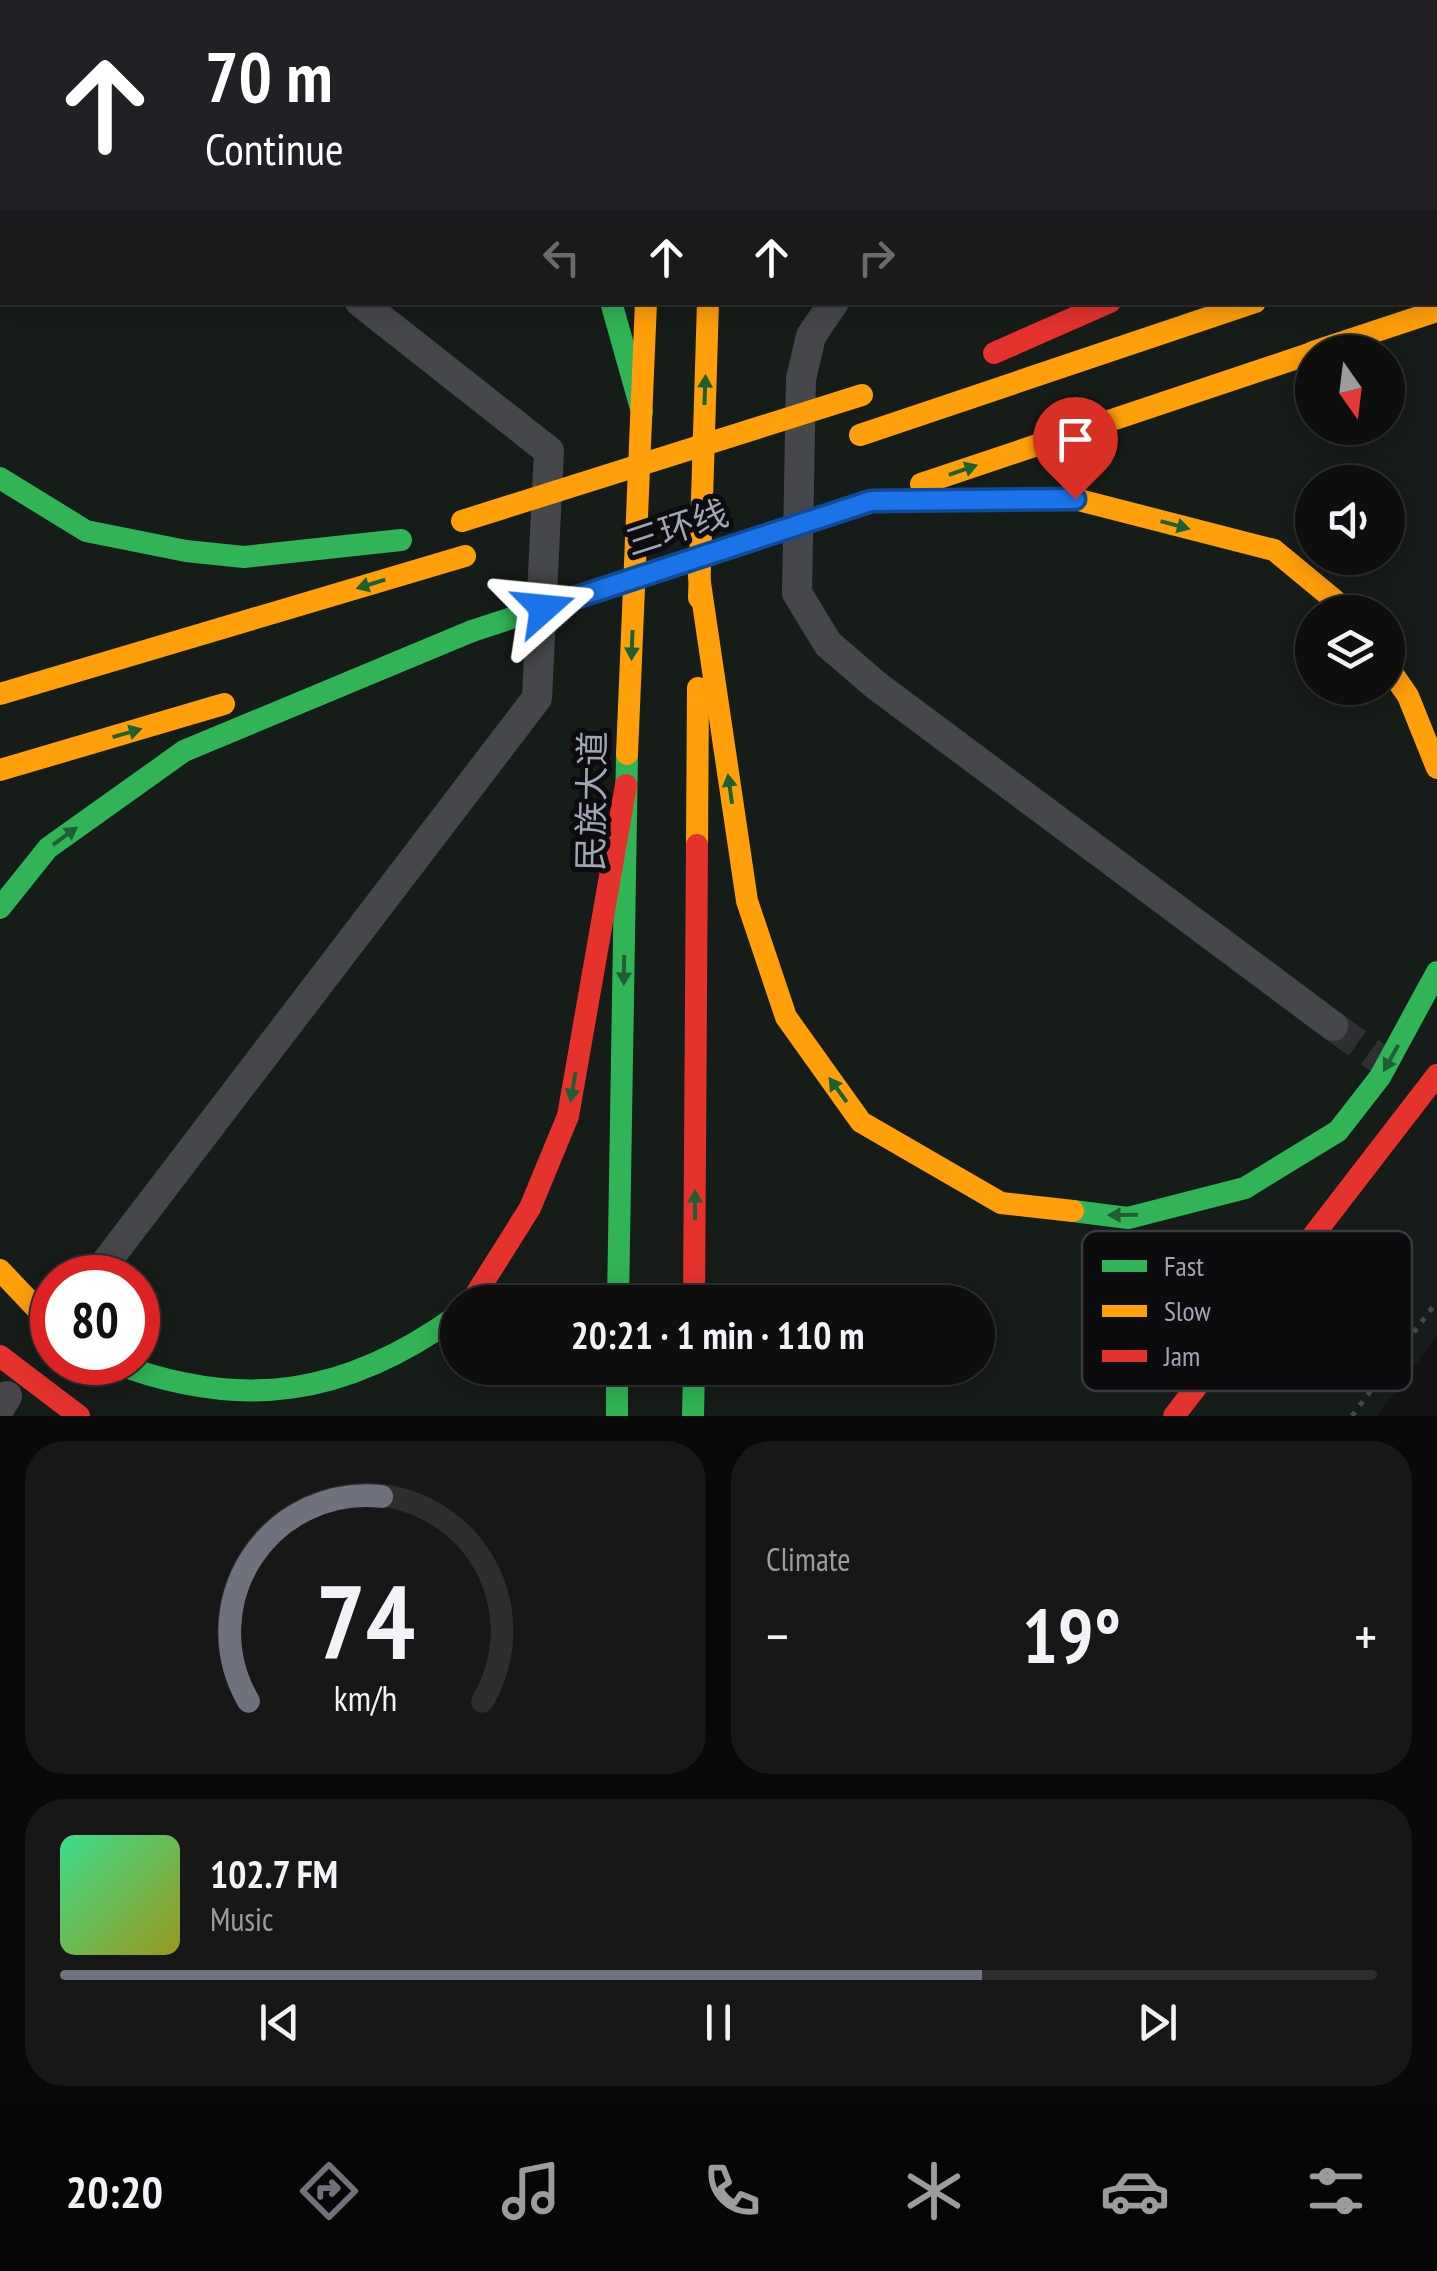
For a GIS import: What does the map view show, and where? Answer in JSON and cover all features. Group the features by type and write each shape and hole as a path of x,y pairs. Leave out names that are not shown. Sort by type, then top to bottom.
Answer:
{"main road":[{"path":"612,305 642,412"},
{"name":"民族大道","path":"618,1285 626,785 646,305"},
{"path":"694,1285 699,576 708,305"},
{"path":"984,356 1120,305"},
{"path":"784,458 1245,305"},
{"name":"三环线","path":"1366,335 1437,311"},
{"name":"三环线","path":"0,770 472,631 1295,359"},
{"path":"280,578 871,392"},
{"name":"三环线","path":"615,510 728,476"},
{"path":"0,478 86,531 186,552 244,557 401,540"},
{"path":"871,501 1075,499 1274,550 1328,595"},
{"name":"三环线","path":"521,539 578,522"},
{"path":"0,694 474,554"},
{"path":"699,576 746,900 786,1017 861,1122 1001,1203 1128,1218 1246,1188 1338,1131 1380,1077 1437,972"},
{"path":"0,908 48,848 184,751 472,631"},
{"path":"1405,692 1437,768"},
{"path":"482,1285 530,1208 568,1116 626,785"},
{"path":"1317,1231 1437,1075"},
{"path":"0,1270 30,1302"},
{"path":"146,1385 246,1405 365,1378 440,1330"},
{"path":"0,1356 78,1416"},
{"path":"617,1416 618,1385"},
{"path":"693,1416 694,1385"},
{"path":"1174,1416 1193,1391"}],"street":[{"path":"112,1255 537,698 549,452 364,305"},
{"path":"832,305 811,336 800,379 797,593 828,644 877,686 1333,1026"}],"path":[{"path":"1412,1335 1437,1301"},
{"path":"1352,1416 1370,1391"}],"shaded area":[{"path":"0,305 1437,305 1437,1336 1412,1369 1412,1231 1082,1231 1082,1391 1396,1391 1377,1416 0,1416"}],"tunnel":[{"path":"1333,1026 1396,1071"}],"traffic: fast":[{"path":"612,305 642,412"},
{"path":"0,478 86,531 186,551 244,557 401,540"},
{"path":"472,631 871,501"},
{"path":"0,908 48,848 184,751 472,631"},
{"path":"618,1285 627,754"},
{"path":"1073,1211 1128,1218 1245,1188 1338,1131 1380,1077 1437,972"},
{"path":"160,1378 205,1387 292,1388 334,1379 375,1364 440,1327"},
{"path":"617,1385 617,1416"},
{"path":"693,1416 694,1385"}],"traffic: slow":[{"path":"627,754 646,305"},
{"path":"699,598 708,305"},
{"path":"860,435 1246,305"},
{"path":"1364,335 1437,311"},
{"path":"921,484 1295,359"},
{"path":"462,521 862,395"},
{"path":"871,501 1075,499 1274,550 1328,595"},
{"path":"0,694 465,556"},
{"path":"699,576 747,901 786,1017 861,1122 1001,1203 1073,1211"},
{"path":"697,845 698,688"},
{"path":"1405,692 1437,768"},
{"path":"0,770 224,704"},
{"path":"0,1270 30,1302"}],"traffic: jam":[{"path":"994,353 1103,305"},
{"path":"482,1285 530,1208 568,1116 626,785"},
{"path":"694,1285 697,845"},
{"path":"1317,1231 1437,1075"},
{"path":"0,1356 79,1416"},
{"path":"1174,1416 1193,1391"}],"route":[{"path":"544,608 871,501 1075,499"}]}
